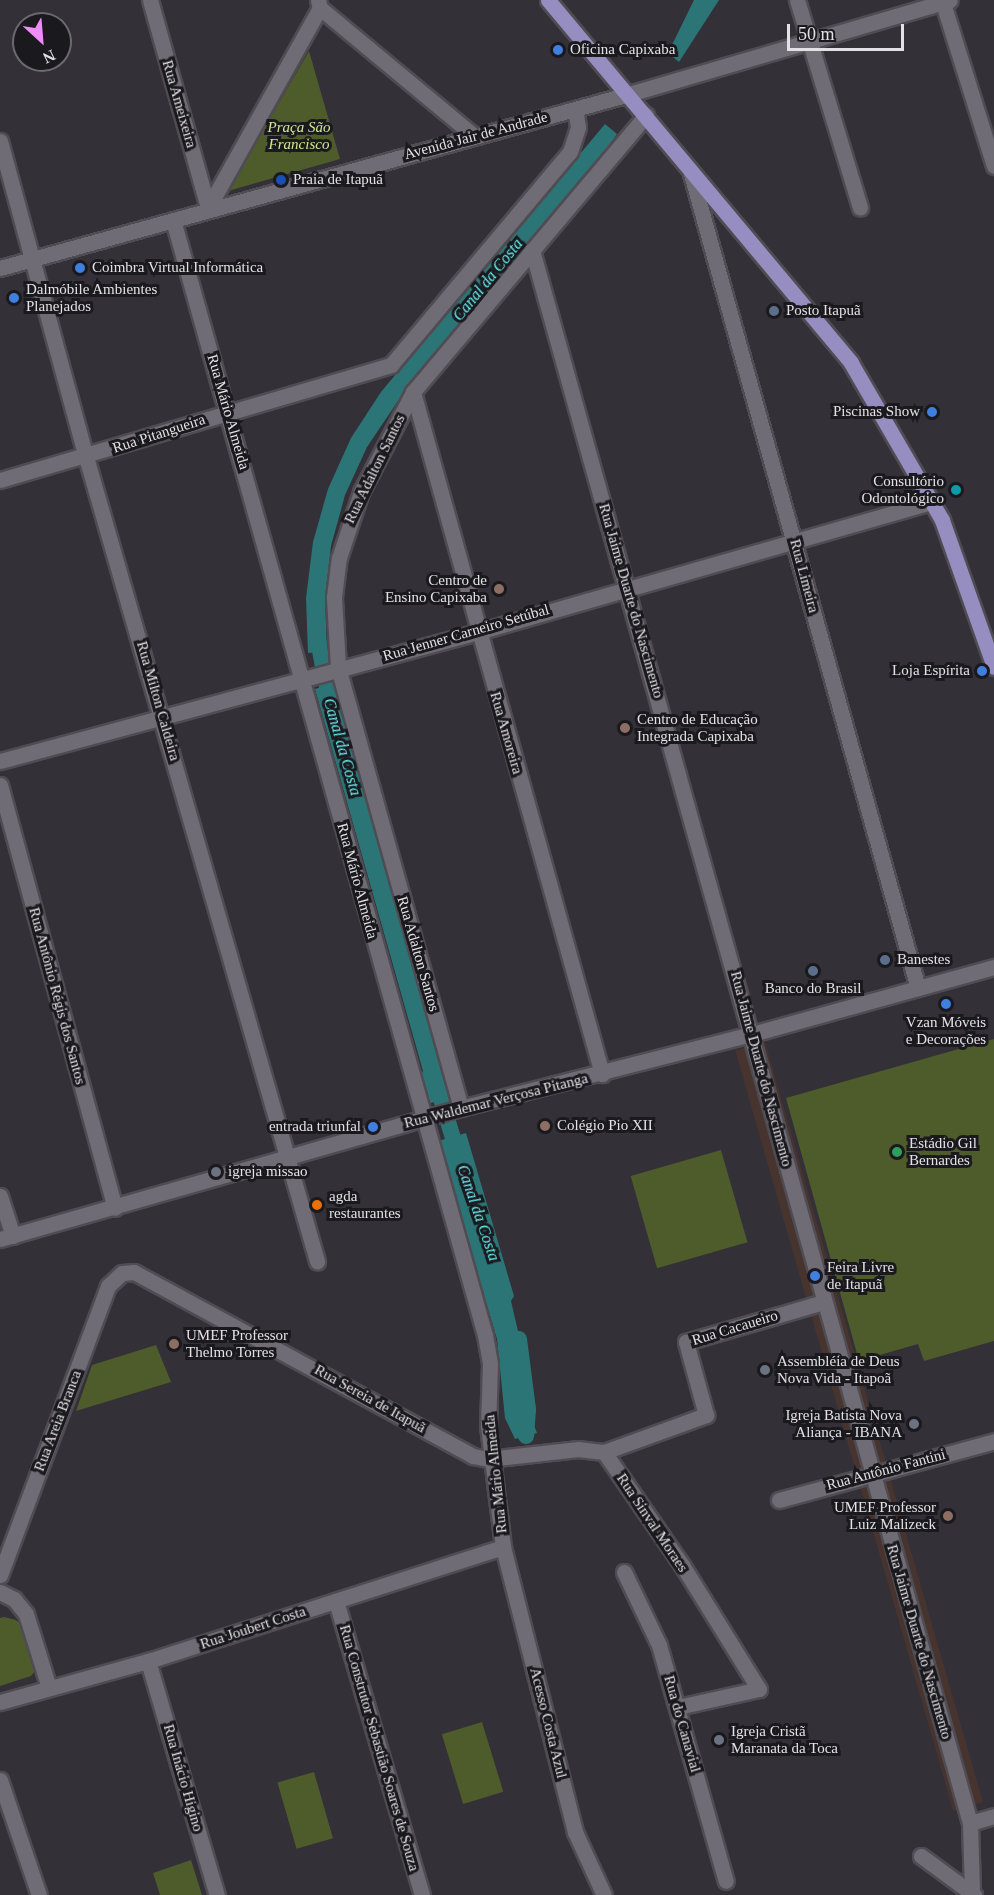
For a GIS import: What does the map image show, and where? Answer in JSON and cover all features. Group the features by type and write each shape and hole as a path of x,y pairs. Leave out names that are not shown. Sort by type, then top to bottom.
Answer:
{"main road":[{"path":"548,0 840,347 932,502 956,554 994,667"}],"street":[{"name":"Rua Ameixeira","path":"150,0 208,208"},
{"path":"797,0 860,208"},
{"path":"945,1 994,166"},
{"name":"Avenida Jair de Andrade","path":"0,268 173,220 208,208 629,94 945,1"},
{"path":"208,208 319,4 474,136"},
{"name":"Rua Pitangueira","path":"0,480 86,457 229,411 386,368 400,357 570,152 578,127 575,109"},
{"name":"Rua Adalton Santos","path":"458,1109 335,668 334,597 347,525 413,392 645,115"},
{"name":"Rua Milton Caldeira","path":"0,141 86,457 163,716 285,1158 316,1261"},
{"name":"Rua Limeira","path":"688,166 724,284 918,988"},
{"name":"Rua Mário Almeida","path":"173,220 305,676 485,1335 490,1364 488,1426 503,1547"},
{"name":"Rua Jaime Duarte do Nascimento","path":"532,250 970,1822 973,1893"},
{"name":"Rua Amoreira","path":"413,392 602,1074"},
{"name":"Rua Jenner Carneiro Setúbal","path":"0,761 305,676 478,632 932,502"},
{"name":"Rua Antônio Régis dos Santos","path":"0,785 115,1208"},
{"name":"Rua Waldemar Verçosa Pitanga","path":"6,1238 458,1109 602,1074 994,967"},
{"path":"0,1196 6,1238"},
{"name":"Rua Sereia de Itapuã","path":"122,1273 140,1274 473,1455 493,1459"},
{"name":"Rua Areia Branca","path":"0,1575 108,1286 122,1273"},
{"name":"Rua Cacaueiro","path":"604,1452 706,1415 686,1342 824,1302"},
{"name":"Rua Antônio Fantini","path":"779,1500 994,1441"},
{"path":"493,1459 578,1449 604,1452"},
{"name":"Rua Sinval Moraes","path":"604,1452 681,1565 759,1689 678,1707"},
{"name":"Rua Joubert Costa","path":"0,1702 148,1661 503,1547"},
{"name":"Acesso Costa Azul","path":"503,1547 575,1832 604,1895"},
{"name":"Rua do Canavial","path":"624,1572 655,1633 726,1881"},
{"path":"0,1592 14,1599 26,1614 49,1688"},
{"name":"Rua Construtor Sebastião Soares de Souza","path":"336,1601 422,1895"},
{"name":"Rua Inácio Higino","path":"148,1661 218,1895"},
{"path":"0,1780 39,1895"},
{"path":"970,1822 994,1816"},
{"path":"921,1856 973,1893"}],"shaded area":[{"name":"Feira Livre de Itapuã","path":"765,1042 983,1802 953,1811 735,1051"}],"green space":[{"name":"Praça São Francisco","path":"309,51 340,159 228,191"},
{"name":"Estádio Gil Bernardes","path":"994,1039 994,1341 924,1361 918,1344 859,1361 786,1098"},
{"path":"721,1150 747,1242 657,1268 631,1176"},
{"path":"156,1345 171,1382 76,1411 92,1365"},
{"path":"0,1618 16,1620 23,1627 35,1671 31,1676 0,1686"},
{"path":"482,1722 503,1792 463,1804 442,1734"},
{"path":"314,1772 333,1838 296,1849 277,1782"},
{"path":"191,1860 202,1895 160,1895 153,1873"}],"water":[{"path":"694,0 719,0 679,62 668,53"},
{"path":"605,124 617,134 604,153 406,389 367,447 345,495 331,546 325,598 327,651 308,653 306,598 313,542 328,489 351,438 381,392"},
{"path":"335,683 451,1092 447,1098 428,1104 419,1079 423,1071 315,689"},
{"path":"466,1133 514,1296 511,1301 524,1357 520,1388 537,1433 515,1439 505,1418 497,1339 438,1141"}],"waterway":[{"name":"Canal da Costa","path":"316,630 331,708"},
{"name":"Canal da Costa","path":"435,1079 459,1158"},
{"name":"Canal da Costa","path":"519,1339 528,1409 526,1436"}],"place":[{"name":"Oficina Capixaba","path":"558,50"},
{"name":"Praia de Itapuã","path":"281,180"},
{"name":"Coimbra Virtual Informática","path":"80,268"},
{"name":"Dalmóbile Ambientes Planejados","path":"14,298"},
{"name":"Posto Itapuã","path":"774,311"},
{"name":"Piscinas Show","path":"932,412"},
{"name":"Consultório Odontológico","path":"956,490"},
{"name":"Centro de Ensino Capixaba","path":"499,589"},
{"name":"Loja Espírita","path":"982,671"},
{"name":"Centro de Educação Integrada Capixaba","path":"625,728"},
{"name":"Banestes","path":"885,960"},
{"name":"Banco do Brasil","path":"813,971"},
{"name":"Vzan Móveis e Decorações","path":"946,1004"},
{"name":"Colégio Pio XII","path":"545,1126"},
{"name":"entrada triunfal","path":"373,1127"},
{"name":"Estádio Gil Bernardes","path":"897,1152"},
{"name":"igreja missao","path":"216,1172"},
{"name":"agda restaurantes","path":"317,1205"},
{"name":"Feira Livre de Itapuã","path":"815,1276"},
{"name":"UMEF Professor Thelmo Torres","path":"174,1344"},
{"name":"Assembléia de Deus Nova Vida - Itapoã","path":"765,1370"},
{"name":"Igreja Batista Nova Aliança - IBANA","path":"914,1424"},
{"name":"UMEF Professor Luiz Malizeck","path":"948,1516"},
{"name":"Igreja Cristã Maranata da Toca","path":"719,1740"}]}
